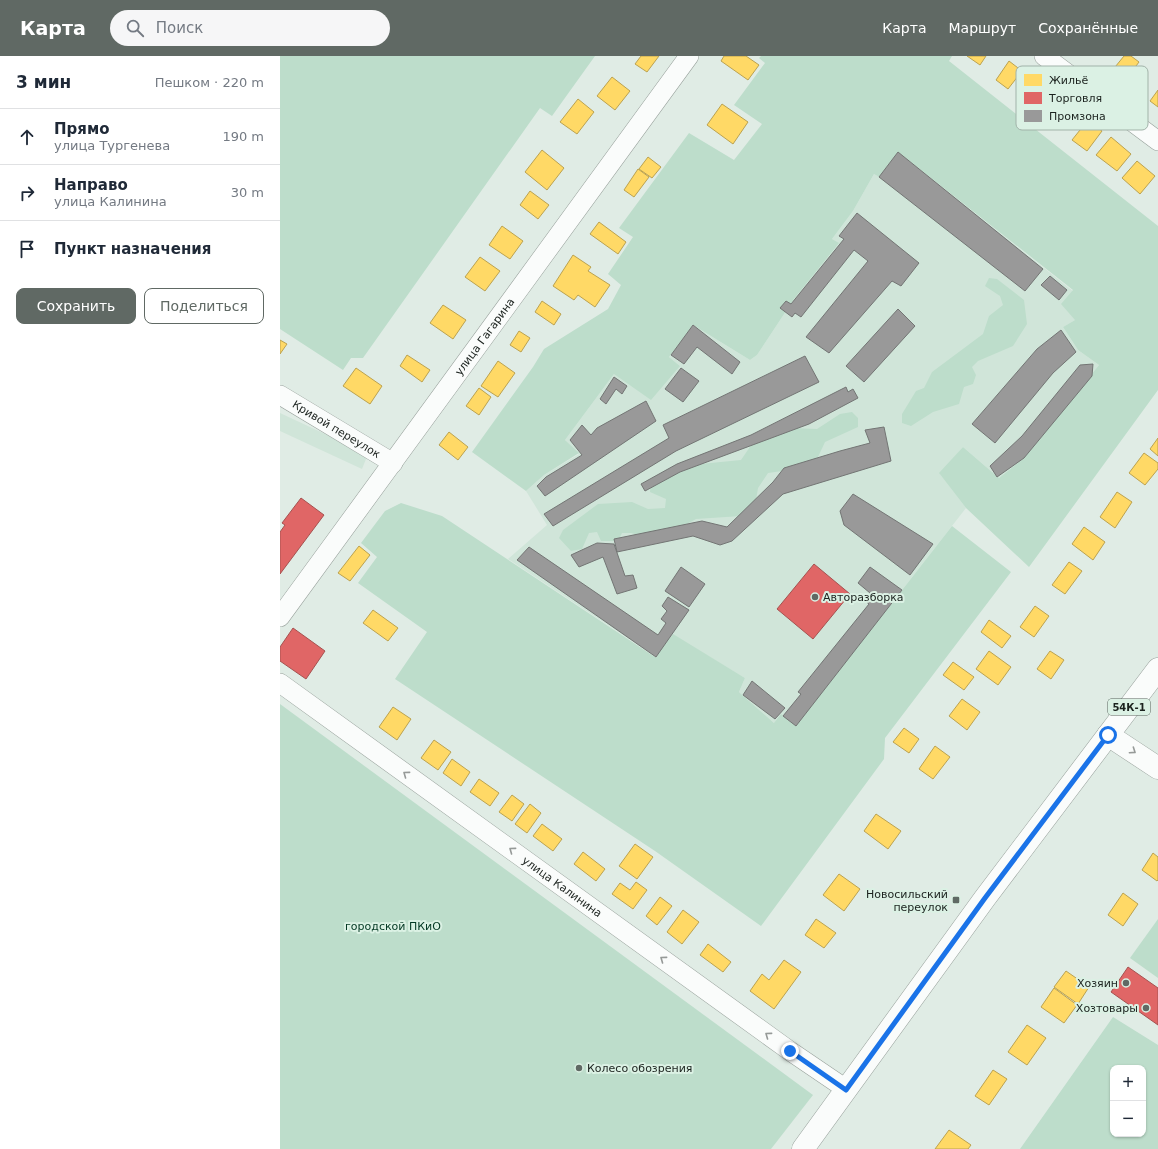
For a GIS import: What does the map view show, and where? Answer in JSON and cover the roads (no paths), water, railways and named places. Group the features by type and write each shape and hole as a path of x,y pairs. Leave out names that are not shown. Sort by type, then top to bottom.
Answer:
{"main road":[{"name":"54К-1","path":"803,1149 985,898 1158,669"},
{"path":"1108,735 1158,768"}],"street":[{"name":"улица Гагарина","path":"280,617 689,56"},
{"path":"1044,56 1057,66"},
{"path":"1143,130 1158,141"},
{"name":"Кривой переулок","path":"280,395 393,463"},
{"name":"улица Калинина","path":"280,683 846,1090"}],"place":[{"name":"Авторазборка","path":"815,597"},
{"name":"Новосильский переулок","path":"956,900"},
{"name":"Хозяин","path":"1126,983"},
{"name":"Хозтовары","path":"1146,1008"},
{"name":"Колесо обозрения","path":"579,1068"}],"park label":[{"name":"городской ПКиО","path":"393,926"}]}
